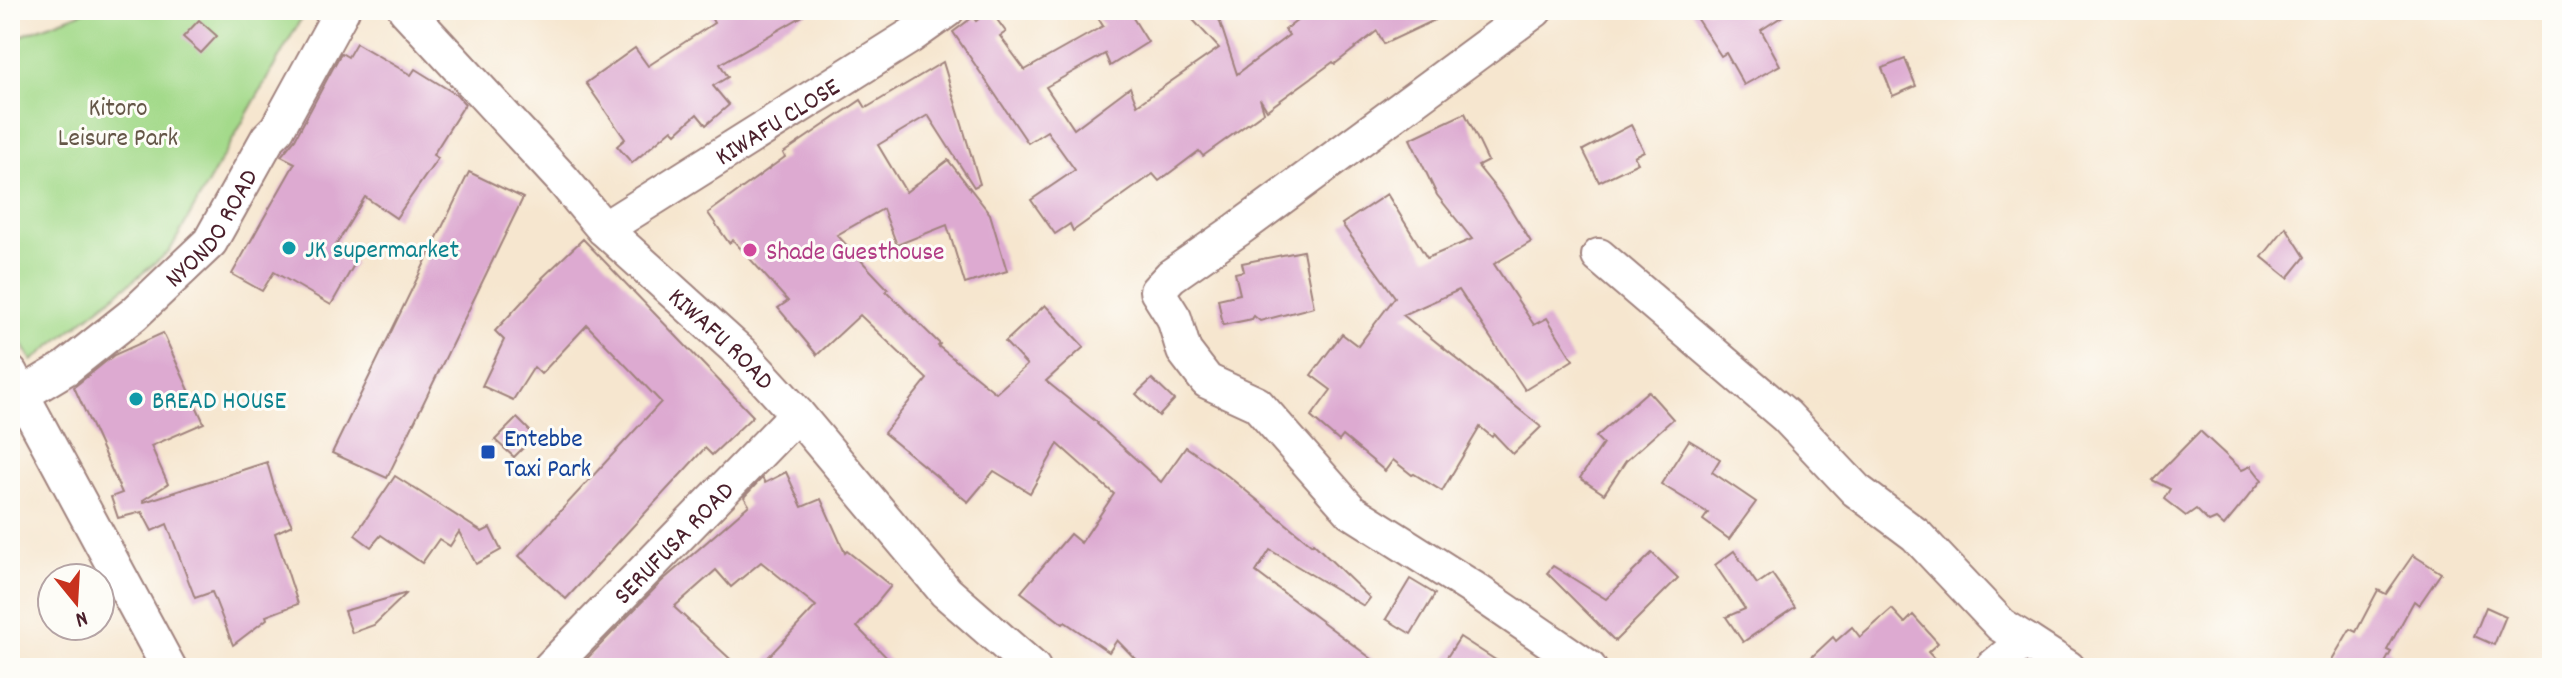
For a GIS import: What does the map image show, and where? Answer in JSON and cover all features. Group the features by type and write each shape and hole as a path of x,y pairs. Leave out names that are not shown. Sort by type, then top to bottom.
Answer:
{"street":[{"name":"NYONDO ROAD","path":"16,384 66,368 134,314 210,242 342,10"},
{"name":"KIWAFU ROAD","path":"406,10 563,180 604,229 741,353 797,414 946,592 1033,668"},
{"name":"KIWAFU CLOSE","path":"604,229 904,23 947,10"},
{"path":"1535,10 1171,276 1157,291 1174,318 1184,351 1207,381 1257,404 1351,511 1471,587 1589,668"},
{"path":"1599,256 1786,416 1856,490 1916,535 2001,625 2068,668"},
{"path":"16,384 169,668"},
{"name":"SERUFUSA ROAD","path":"550,668 797,414"},
{"path":"1992,668 2025,640"}],"green space":[{"name":"Kitoro Leisure Park","path":"88,10 306,10 169,252 32,361 10,322 10,40"}],"building":[{"path":"707,10 813,10 720,64 728,77 713,86 729,105 706,125 697,114 676,133 672,129 632,163 617,146 625,139 586,83 635,48 648,66 714,23"},
{"path":"990,10 1006,32 1000,36 1025,70 1103,26 1093,10 1128,10 1148,42 1110,66 1105,54 1046,87 1074,129 1130,87 1137,105 1219,48 1184,10 1216,10 1237,74 1289,35 1285,30 1311,10 1456,10 1384,44 1377,31 1267,110 1260,99 1264,112 1203,156 1199,151 1159,181 1153,174 1073,231 1070,224 1055,234 1031,200 1075,170 1047,131 1028,143 953,32 973,17 976,21"},
{"path":"1691,10 1792,10 1761,30 1780,65 1744,85 1726,53 1721,56"},
{"path":"199,20 217,36 201,53 183,37"},
{"path":"356,43 411,75 415,69 457,95 465,104 433,155 438,158 396,218 365,197 333,250 355,263 331,305 274,272 262,291 232,274 295,163 281,156 295,139 341,53 348,57"},
{"path":"1905,59 1916,86 1893,96 1882,68"},
{"path":"943,62 980,184 974,187 928,115 878,145 906,192 948,160 990,214 1007,271 965,284 947,225 897,245 883,209 837,235 888,289 886,291 940,344 938,346 996,393 1027,365 1005,342 1045,305 1084,347 1046,381 1098,423 1161,482 1186,447 1313,543 1370,598 1364,606 1270,550 1256,572 1384,668 1144,668 1117,640 1109,652 1065,622 1063,624 1021,592 1070,534 1081,543 1114,494 1058,444 1030,493 994,471 968,502 884,433 927,379 860,315 817,355 778,308 788,301 733,240 729,243 708,213 785,157 783,153 861,100 866,108"},
{"path":"1465,113 1488,161 1478,166 1505,200 1531,242 1494,264 1534,325 1547,318 1573,360 1525,390 1459,290 1403,315 1541,427 1513,454 1494,434 1492,437 1480,427 1442,491 1412,475 1393,460 1385,471 1343,436 1339,441 1311,417 1331,390 1311,375 1342,334 1358,346 1395,297 1342,224 1387,194 1427,258 1472,239 1437,195 1410,139"},
{"path":"1631,125 1644,151 1634,156 1638,163 1599,182 1583,150"},
{"path":"469,172 523,198 387,478 332,453"},
{"path":"2286,227 2305,257 2288,278 2262,257"},
{"path":"583,239 753,416 712,455 705,448 566,599 519,556 661,402 587,325 541,374 534,367 513,400 482,386 504,340 495,331 542,278"},
{"path":"1303,251 1314,307 1260,321 1254,316 1223,325 1218,299 1240,294 1235,273 1244,271 1242,263"},
{"path":"163,333 204,423 151,446 168,484 144,502 267,462 276,493 292,525 275,533 298,604 266,616 267,619 233,645 212,592 195,598 167,524 152,531 142,512 118,518 111,497 122,493 74,387 114,355"},
{"path":"1152,379 1174,400 1159,416 1136,394"},
{"path":"1648,391 1673,419 1626,461 1604,494 1580,478 1603,444 1596,437"},
{"path":"517,418 535,436 514,457 495,440"},
{"path":"2200,431 2242,470 2251,466 2262,480 2224,526 2216,519 2209,522 2196,509 2186,516 2164,499 2170,489 2152,480"},
{"path":"1689,440 1720,459 1712,472 1756,502 1729,539 1703,520 1708,513 1661,484"},
{"path":"786,472 802,507 821,499 845,553 847,551 891,586 857,627 897,668 758,668 816,606 761,562 731,587 716,570 674,607 740,668 578,668 662,581 749,505 744,497 762,478 765,483"},
{"path":"395,476 482,532 490,528 501,550 476,564 459,532 450,546 439,539 422,563 381,535 371,547 355,535"},
{"path":"1734,551 1757,584 1772,574 1795,607 1743,642 1726,617 1745,609 1715,565"},
{"path":"1652,553 1678,578 1615,641 1547,573 1553,566 1606,599"},
{"path":"2413,555 2441,573 2419,605 2414,601 2387,650 2391,652 2382,668 2327,668 2350,629 2356,632 2378,590 2386,594"},
{"path":"1410,579 1435,594 1411,634 1386,619"},
{"path":"407,593 374,625 352,633 344,611"},
{"path":"2486,607 2506,616 2494,645 2474,636"},
{"path":"1892,609 1905,623 1913,615 1938,643 1928,652 1943,668 1800,668 1833,637 1836,641 1852,627 1860,637"},
{"path":"1460,637 1508,668 1440,668"}],"place":[{"name":"JK supermarket","path":"289,248"},
{"name":"Shade Guesthouse","path":"750,250"},
{"name":"BREAD HOUSE","path":"136,399"},
{"name":"Entebbe Taxi Park","path":"488,452"}]}
